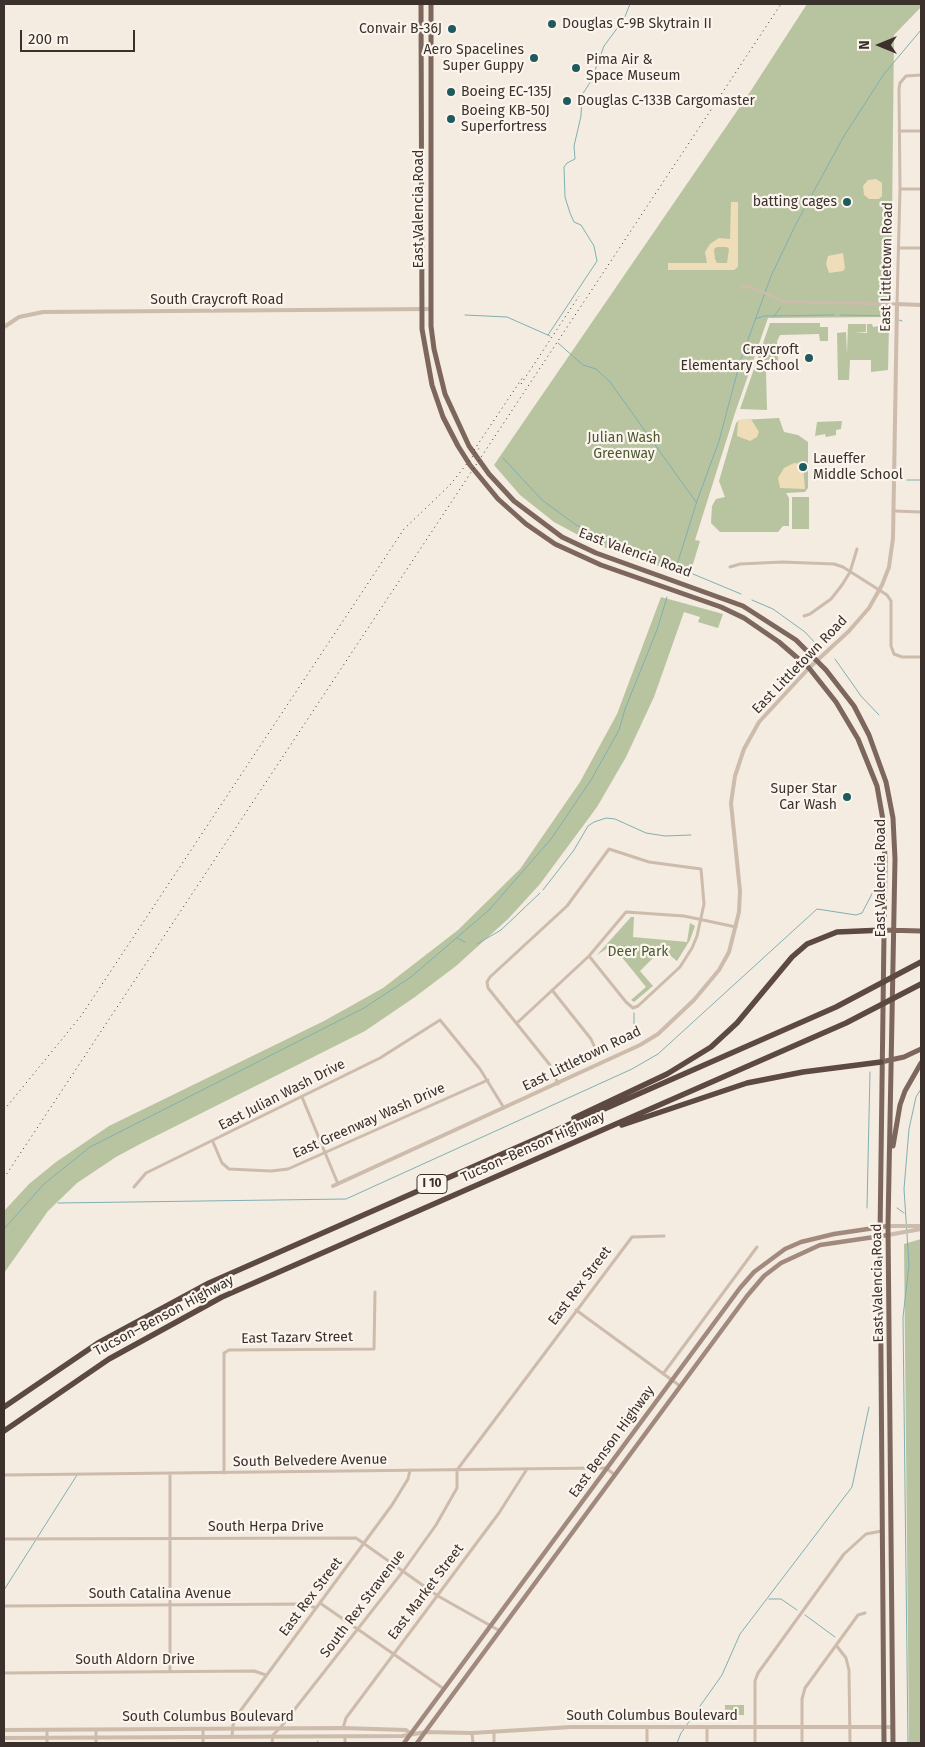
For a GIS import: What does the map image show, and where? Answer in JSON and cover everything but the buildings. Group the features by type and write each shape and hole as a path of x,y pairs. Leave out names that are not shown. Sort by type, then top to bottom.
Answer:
{"highway":[{"path":"466,1169 667,1074 700,1055 737,1024 792,957 813,940 841,931 884,930"},
{"name":"Tucson–Benson Highway","path":"4,1407 98,1343 174,1300 248,1264 875,988 921,962"},
{"name":"Tucson–Benson Highway","path":"4,1430 115,1355 222,1297 875,1010 921,984"},
{"path":"578,1141 747,1083 803,1072 881,1062"}],"main road":[{"name":"East Valencia Road","path":"421,4 421,309 424,349 432,385 443,417 458,446 483,482 514,514 556,544 595,563 732,612 767,633 809,668 847,719 866,756 876,786 884,831 880,1227 884,1743"},
{"name":"East Valencia Road","path":"431,4 430,309 437,367 444,394 464,436 489,474 522,508 562,537 596,553 743,606 796,640 818,660 854,706 869,734 883,771 894,838 888,1226 893,1743"},
{"path":"884,930 921,931"},
{"path":"881,1062 921,1050"},
{"path":"890,1168 900,1105 921,1064"},
{"name":"East Benson Highway","path":"404,1743 740,1288 770,1259 785,1249 815,1238 888,1226"},
{"name":"East Benson Highway","path":"417,1743 680,1386 764,1276 781,1263 801,1252 826,1243 888,1235"}],"street":[{"name":"East Littletown Road","path":"333,1186 618,1057 658,1034 694,1000 719,970 728,952 736,927 740,891 731,803 739,762 759,722 809,668 859,620 879,590 891,559 894,511 900,189 898,90 902,79 910,75 921,75"},
{"path":"899,131 921,131"},
{"path":"900,189 921,189"},
{"path":"899,248 921,248"},
{"path":"742,288 757,290 791,303 921,305"},
{"name":"South Craycroft Road","path":"5,326 19,317 43,312 430,309"},
{"path":"894,511 921,512"},
{"path":"804,616 810,614 831,599 850,572 857,549"},
{"path":"730,567 782,562 817,563 843,567 879,590 892,601 892,652 902,657 921,658"},
{"path":"558,1084 550,1066 488,988 487,982 490,976 567,906 609,849 649,862 701,869 704,904 692,948 680,967 633,1008 589,956"},
{"path":"517,1023 589,956 626,912 684,916 736,927"},
{"path":"552,990 591,1039 595,1048"},
{"name":"East Julian Wash Drive","path":"134,1187 146,1174 380,1058 440,1020 488,1080"},
{"path":"488,1080 504,1108"},
{"name":"East Greenway Wash Drive","path":"213,1142 222,1163 229,1169 271,1171 288,1169 326,1154 488,1080"},
{"path":"302,1097 338,1184"},
{"path":"888,1226 921,1227"},
{"path":"888,1235 921,1227"},
{"name":"East Rex Street","path":"457,1470 632,1237 664,1236"},
{"name":"East Benson Highway","path":"664,1374 757,1247"},
{"name":"East Tazarv Street","path":"224,1473 224,1353 229,1350 374,1349 375,1292"},
{"path":"576,1310 680,1386"},
{"path":"606,1468 615,1475"},
{"name":"South Belvedere Avenue","path":"4,1475 606,1468"},
{"name":"East Market Street","path":"343,1728 346,1718 499,1513 526,1469"},
{"name":"East Rex Street","path":"232,1736 232,1728 236,1717 395,1501 410,1470"},
{"name":"South Rex Stravenue","path":"272,1736 404,1570 436,1524 457,1488 457,1470"},
{"path":"170,1474 170,1672"},
{"path":"755,1743 755,1680 855,1541 866,1534 882,1531"},
{"name":"South Herpa Drive","path":"4,1539 353,1537 365,1542 438,1596 500,1631"},
{"path":"843,1556 847,1560"},
{"path":"320,1603 444,1689"},
{"name":"South Catalina Avenue","path":"4,1606 304,1604 316,1608"},
{"path":"802,1743 802,1699 805,1688 858,1615 865,1613"},
{"path":"836,1646 848,1664 850,1743"},
{"name":"South Aldorn Drive","path":"4,1673 254,1671 266,1675"},
{"path":"646,1726 647,1743"},
{"name":"South Columbus Boulevard","path":"4,1738 404,1736 426,1732 472,1733 646,1726 893,1727"},
{"path":"707,1727 707,1743"},
{"name":"South Columbus Boulevard","path":"4,1730 343,1728 406,1730 412,1734"},
{"path":"96,1729 96,1743"},
{"path":"203,1729 203,1743"},
{"path":"47,1730 47,1743"},
{"path":"494,1731 494,1743"},
{"path":"472,1733 473,1743"},
{"path":"272,1736 272,1743"},
{"path":"345,1736 345,1743"}],"green space":[{"name":"Julian Wash Greenway","path":"807,4 921,4 921,7 894,35 891,317 768,318 735,413 695,540 700,541 689,577 595,544 554,522 520,495 494,465 750,92"},
{"path":"770,323 820,323 820,327 828,327 828,341 820,341 819,334 780,335 777,341 779,371 766,372 767,410 740,409"},
{"path":"848,324 866,324 866,332 855,333 867,333 867,324 872,324 873,327 889,324 888,370 871,372 871,360 850,360 849,380 838,380 837,333 846,332 847,354"},
{"path":"779,418 784,432 798,435 808,442 808,488 805,492 786,493 789,498 789,526 783,526 778,532 720,532 711,523 712,506 716,499 725,497 719,481 736,423 739,420"},
{"path":"842,421 841,429 836,430 836,435 826,437 825,434 815,436 817,422"},
{"path":"792,497 809,497 809,529 792,529"},
{"path":"661,597 723,614 718,628 698,622 700,617 684,612 654,697 626,757 597,807 540,884 508,919 456,966 365,1031 142,1143 116,1157 77,1183 48,1211 4,1273 4,1211 29,1184 56,1162 109,1126 324,1021 383,988 458,930 520,869 580,782 617,714"},
{"name":"Deer Park","path":"631,917 634,917 633,937 687,942 690,923 695,926 690,940 677,961 662,949 640,971 653,986 634,1002 631,1000 646,987 612,945 597,955"},
{"path":"921,1239 921,1743 909,1743 904,1244"},
{"path":"725,1705 744,1705 744,1715 725,1715"}],"sand":[{"path":"876,179 882,183 882,196 879,199 869,199 864,195 863,186 868,180"},
{"path":"731,202 738,202 738,267 734,270 668,270 668,263 707,263 705,252 710,244 719,238 730,239","holes":["717,247 727,247 729,249 727,263 717,263 714,249"]},
{"path":"843,253 845,268 843,271 829,273 826,264 828,256"},
{"path":"751,419 759,432 757,437 750,441 737,436 739,420"},
{"path":"794,463 803,466 805,489 780,488 778,478 784,468"}],"waterway":[{"path":"548,335 597,261 594,246 581,225 574,222 570,213 565,197 564,167 575,159 574,146 581,116 582,95 591,81 604,46 624,19 630,4"},
{"path":"675,571 697,501 719,441 740,362 771,276 797,222 844,136 884,74 921,30"},
{"path":"774,316 781,307"},
{"path":"465,315 507,317 550,336"},
{"path":"755,319 764,316 834,315"},
{"path":"840,315 891,316"},
{"path":"558,343 583,365 596,369 610,382 696,502"},
{"path":"503,458 542,500 576,525 637,552"},
{"path":"907,480 921,480"},
{"path":"655,558 663,562"},
{"path":"668,563 687,571"},
{"path":"693,574 741,594"},
{"path":"4,1229 44,1184 90,1147 364,1008 411,977 489,910 551,839 591,780 619,730 625,709 657,630 667,597"},
{"path":"752,600 773,609 805,632 817,645"},
{"path":"835,659 861,696 879,715"},
{"path":"543,890 574,850 588,826 594,822 606,818 615,819 646,833 665,836 691,835"},
{"path":"58,1203 346,1199 632,1069 658,1054 817,909 856,915 862,913 875,888"},
{"path":"477,944 501,930 540,893"},
{"path":"457,938 465,942"},
{"path":"634,1013 634,1034"},
{"path":"867,1208 870,1072"},
{"path":"908,1743 903,1317 909,1265 904,1189 909,1129 916,1097 921,1089"},
{"path":"897,1208 904,1213"},
{"path":"677,1743 681,1733 722,1675 740,1634 852,1487 869,1407"},
{"path":"4,1590 77,1475"},
{"path":"769,1599 781,1599 797,1610"},
{"path":"805,1615 835,1637"}],"railway":[{"path":"4,1178 781,4"},
{"path":"521,384 579,296"},
{"path":"474,450 523,377"},
{"path":"4,1110 81,1016 404,529 450,485 480,447"}],"place":[{"name":"Douglas C-9B Skytrain II","path":"552,24"},
{"name":"Convair B-36J","path":"452,29"},
{"name":"Aero Spacelines Super Guppy","path":"534,58"},
{"name":"Pima Air & Space Museum","path":"576,68"},
{"name":"Boeing EC-135J","path":"451,92"},
{"name":"Douglas C-133B Cargomaster","path":"567,101"},
{"name":"Boeing KB-50J Superfortress","path":"451,119"},
{"name":"batting cages","path":"847,202"},
{"name":"Craycroft Elementary School","path":"809,358"},
{"name":"Laueffer Middle School","path":"803,467"},
{"name":"Super Star Car Wash","path":"847,797"}]}
